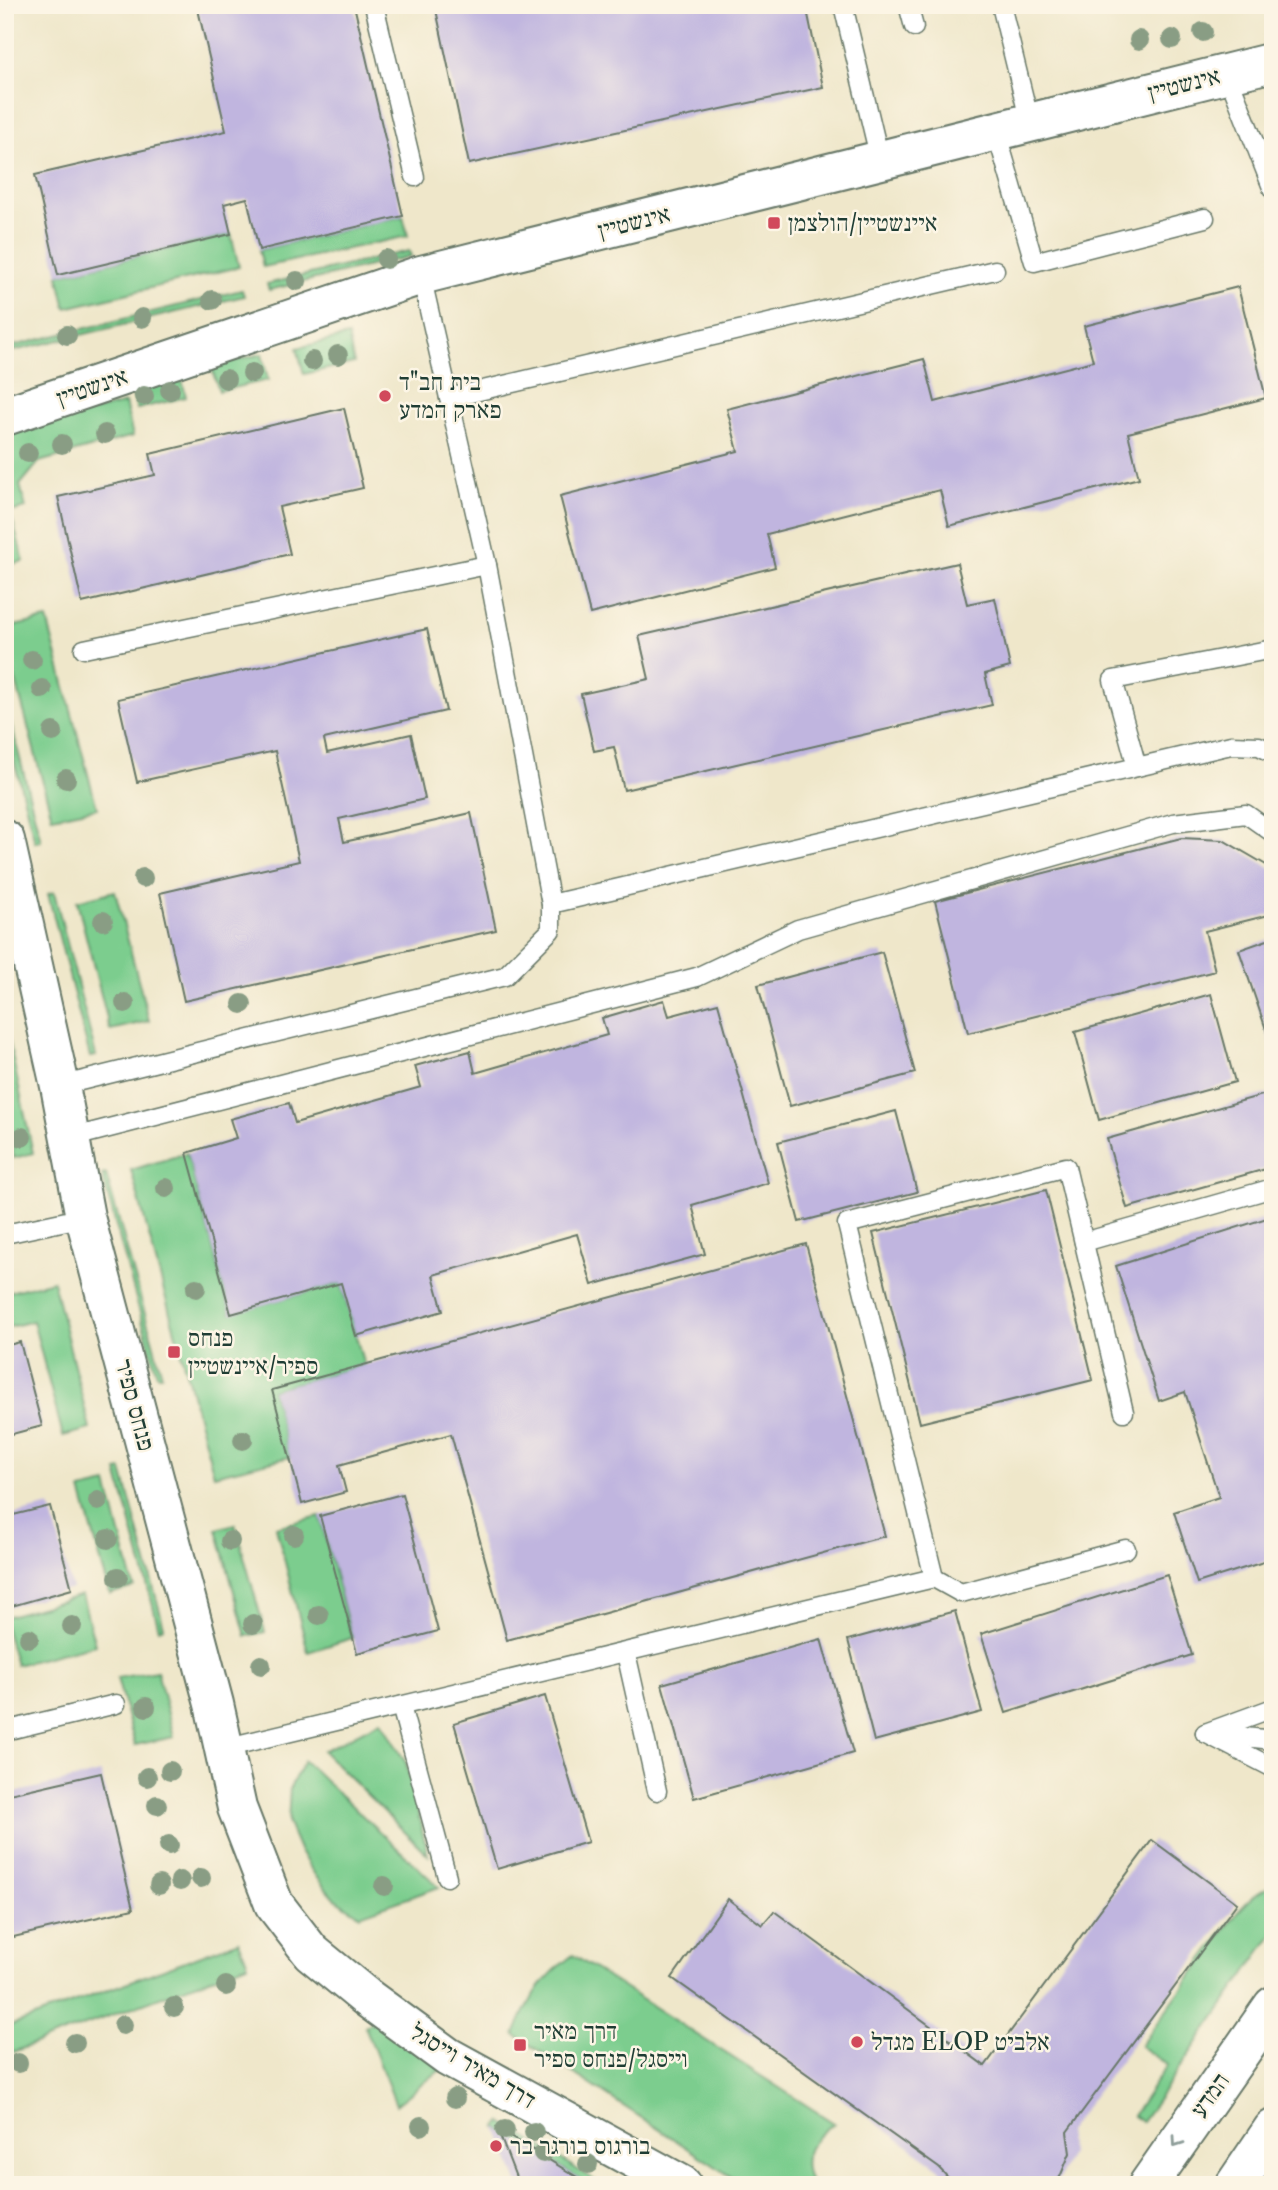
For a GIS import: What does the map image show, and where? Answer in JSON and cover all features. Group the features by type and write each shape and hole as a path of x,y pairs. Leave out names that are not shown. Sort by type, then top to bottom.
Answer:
{"street":[{"name":"אינשטיין","path":"5,416 421,275 1273,62"},
{"name":"פנחס ספיר","path":"5,840 60,1086 85,1217 224,1748 237,1808 274,1904 311,1952"},
{"name":"דרך מאיר וייסגל","path":"311,1952 366,1997 448,2057 682,2185"},
{"name":"המדע","path":"1148,2185 1273,2006"},
{"path":"1235,2185 1273,2129"}],"lane":[{"path":"374,5 415,177"},
{"path":"843,5 880,160"},
{"path":"908,5 914,27"},
{"path":"1001,5 1013,127 1034,262 1205,218"},
{"path":"1227,73 1273,190"},
{"path":"449,398 995,270"},
{"path":"60,1086 505,976 551,930 551,904 487,565 421,275"},
{"path":"84,649 487,565"},
{"path":"1138,767 1113,680 1273,649"},
{"path":"551,904 1231,745 1259,746 1273,752"},
{"path":"70,1138 697,977 798,929 1173,823 1246,814 1273,833"},
{"path":"934,1578 847,1224 1066,1167 1124,1412"},
{"path":"1084,1242 1273,1188"},
{"path":"5,1234 85,1217"},
{"path":"224,1748 934,1578 961,1593 1126,1549"},
{"path":"626,1653 657,1791"},
{"path":"5,1731 116,1704"},
{"path":"401,1706 447,1877"},
{"path":"1205,1733 1273,1708"},
{"path":"1205,1733 1273,1740"},
{"path":"1205,1733 1273,1768"}],"green space":[{"path":"403,216 408,236 263,267 259,250"},
{"path":"231,234 239,267 66,308 58,275"},
{"path":"409,251 411,256 269,290 267,284"},
{"path":"242,290 244,296 5,353 5,348"},
{"path":"348,336 354,363 304,374 297,348"},
{"path":"262,354 268,380 219,391 211,366"},
{"path":"180,371 186,397 137,409 129,383"},
{"path":"125,403 133,436 39,462 20,485 26,508 10,512 24,561 5,566 5,444 15,432"},
{"path":"47,619 97,808 52,817 5,640 5,628"},
{"path":"5,700 41,841 35,842 5,725"},
{"path":"115,891 149,1021 110,1030 77,901"},
{"path":"54,892 96,1056 90,1057 48,894"},
{"path":"5,1022 33,1153 14,1158 5,1117"},
{"path":"187,1153 231,1313 341,1283 364,1365 272,1390 290,1457 214,1475 131,1170"},
{"path":"106,1174 162,1375 157,1375 102,1175"},
{"path":"53,1281 90,1429 63,1436 33,1321 5,1328 5,1293"},
{"path":"122,1470 164,1627 159,1629 117,1471"},
{"path":"107,1484 134,1587 110,1594 81,1490"},
{"path":"320,1516 352,1638 308,1652 276,1527"},
{"path":"235,1524 265,1632 246,1636 217,1529"},
{"path":"82,1595 95,1645 16,1665 5,1627 5,1617"},
{"path":"157,1671 174,1737 135,1745 117,1678"},
{"path":"381,1721 406,1763 428,1855 323,1751"},
{"path":"304,1761 439,1887 360,1915 335,1899 300,1852 288,1824 290,1787"},
{"path":"1273,1886 1273,1934 1142,2122 1133,2116 1167,2065 1140,2046 1237,1913 1258,1893"},
{"path":"239,1941 248,1964 5,2055 5,2028"},
{"path":"573,1955 834,2123 818,2136 808,2150 805,2165 811,2185 744,2185 515,2035 538,1990 553,1972"},
{"path":"379,2018 444,2067 396,2105 365,2026"},
{"path":"502,2122 602,2185 590,2185 497,2128"}],"building":[{"path":"197,5 354,5 403,216 259,250 247,198 224,204 231,234 58,275 35,175 226,131"},
{"path":"435,5 806,5 823,87 469,164"},
{"path":"1238,287 1266,398 1128,433 1139,478 949,526 940,490 767,534 775,567 590,614 560,496 738,451 727,409 924,359 935,402 1093,361 1084,326"},
{"path":"344,408 363,488 279,507 290,554 82,603 58,497 155,475 150,454"},
{"path":"957,563 967,604 995,598 1010,667 985,674 992,705 624,790 614,747 594,751 581,694 649,679 639,636"},
{"path":"427,629 446,711 324,739 327,753 411,734 425,799 339,819 344,842 471,813 496,930 184,1001 160,893 299,861 275,751 137,782 118,699"},
{"path":"1181,838 1223,840 1273,869 1273,914 1205,931 1215,971 968,1033 935,901"},
{"path":"1273,938 1273,1047 1272,1047 1239,950"},
{"path":"882,952 915,1073 790,1106 758,985"},
{"path":"1211,994 1235,1082 1099,1120 1075,1032"},
{"path":"664,1000 669,1016 718,1003 768,1183 692,1205 705,1254 592,1285 577,1234 433,1275 443,1311 356,1336 341,1283 231,1314 187,1153 236,1138 230,1119 289,1103 295,1123 421,1087 415,1066 470,1051 475,1073 607,1035 602,1018"},
{"path":"1273,1092 1273,1167 1127,1208 1107,1139"},
{"path":"896,1111 917,1192 799,1222 778,1142"},
{"path":"1046,1190 1093,1380 920,1423 873,1233"},
{"path":"1273,1216 1273,1559 1197,1583 1174,1512 1219,1497 1185,1392 1159,1401 1116,1266"},
{"path":"806,1244 885,1536 507,1640 451,1434 339,1465 346,1492 302,1504 272,1390"},
{"path":"20,1342 42,1426 5,1436 5,1346"},
{"path":"402,1494 438,1631 357,1653 320,1516"},
{"path":"50,1506 72,1589 5,1608 5,1517"},
{"path":"1167,1575 1192,1655 1006,1713 981,1634"},
{"path":"955,1611 982,1712 874,1741 848,1640"},
{"path":"821,1639 853,1753 694,1798 662,1684"},
{"path":"545,1696 588,1842 497,1869 454,1723"},
{"path":"101,1773 133,1909 5,1939 5,1795"},
{"name":"מגדל ELOP אלביט","path":"1152,1840 1237,1903 1067,2132 1070,2153 1060,2177 1052,2185 955,2185 939,2168 672,1978 728,1899 762,1925 774,1911 985,2066"},
{"path":"497,2128 590,2185 519,2185"}],"place":[{"name":"איינשטיין/הולצמן","path":"774,223"},
{"name":"בית חב\"ד פארק המדע","path":"385,396"},
{"name":"פנחס ספיר/איינשטיין","path":"174,1352"},
{"name":"מגדל ELOP אלביט","path":"857,2042"},
{"name":"דרך מאיר וייסגל/פנחס ספיר","path":"520,2045"},
{"name":"בורגוס בורגר בר","path":"496,2146"}]}
